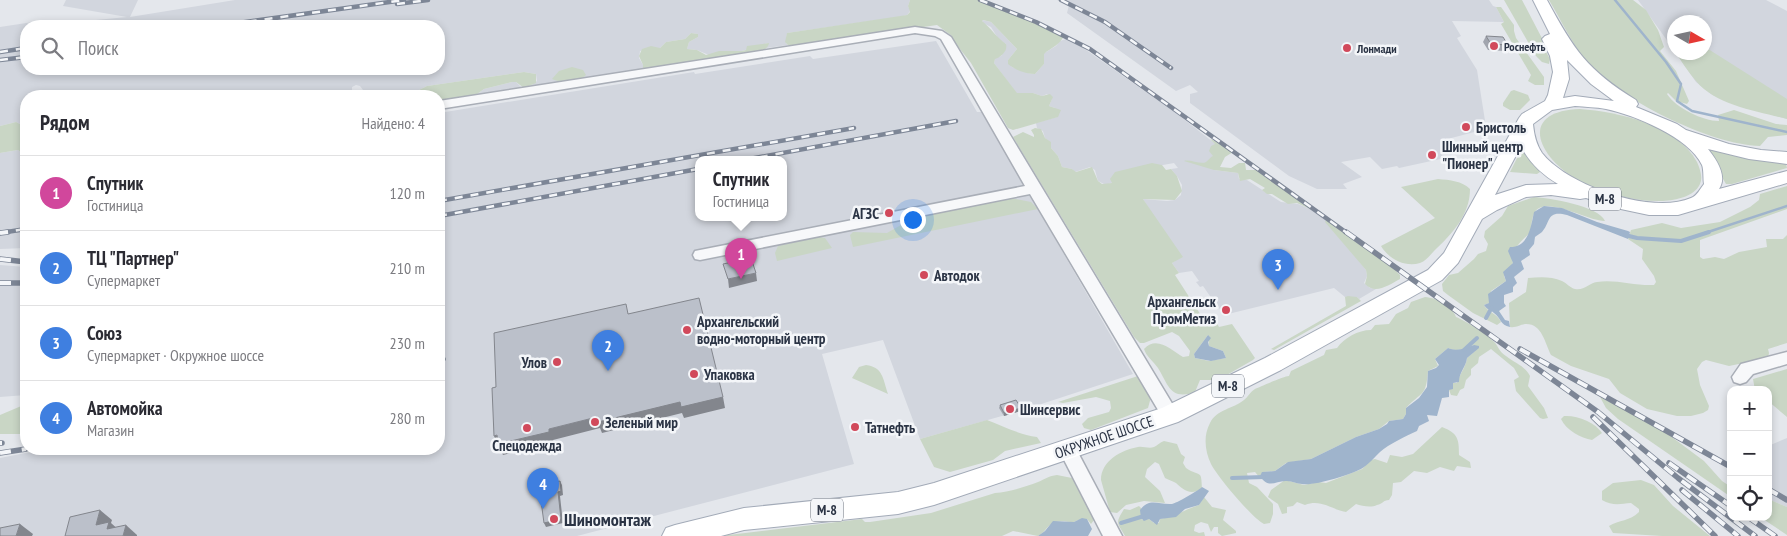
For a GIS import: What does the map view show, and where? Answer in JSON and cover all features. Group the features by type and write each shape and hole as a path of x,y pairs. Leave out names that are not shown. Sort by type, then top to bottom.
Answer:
{"main road":[{"path":"1530,0 1556,51 1562,70 1558,92 1552,104"},
{"path":"1540,0 1567,50 1588,74 1607,89 1664,125"},
{"name":"М-8","path":"1476,215 1530,116 1536,110 1552,104 1576,101 1606,104 1639,113 1699,140 1738,151 1773,158 1787,158"},
{"name":"М-8","path":"1525,125 1525,136 1528,144 1540,161 1568,182 1595,196"},
{"name":"М-8","path":"1664,125 1695,146 1704,156 1712,170 1712,187 1708,195 1700,201"},
{"name":"М-8","path":"1476,215 1497,200 1521,191 1557,190 1655,209 1679,208 1787,177"},
{"name":"ОКРУЖНОЕ ШОССЕ","path":"675,536 744,519 898,503 934,494 1170,415 1273,364 1435,275 1451,258 1476,215"}],"street":[{"path":"445,104 906,31 929,31 945,37 1170,415"},
{"path":"700,255 1034,189"},
{"path":"1740,377 1746,369 1787,358"},
{"path":"1068,450 1113,536"}],"shaded area":[{"path":"66,0 138,0 130,17 235,0 910,0 908,6 910,11 907,15 787,33 786,43 788,45 766,48 768,43 742,51 719,52 709,55 697,50 687,49 689,42 698,37 698,34 691,33 685,39 666,42 660,48 640,51 639,58 643,69 646,69 445,101 476,95 484,89 512,82 516,82 521,87 530,86 537,81 536,74 524,72 427,86 419,90 363,90 360,86 356,85 352,87 352,90 20,90 20,124 16,122 0,126 0,27 20,24 20,75 445,75 445,20 96,20 127,17 63,6"},
{"path":"1057,0 1489,0 1496,7 1504,22 1452,21 1461,36 1457,38 1477,70 1486,127 1482,130 1440,141 1454,154 1445,158 1399,168 1397,166 1382,169 1370,157 1341,162 1362,177 1343,184 1347,189 1317,189 1289,176 1190,103 1190,94 1198,92 1190,85 1176,91 1067,13 1069,5"},
{"path":"1638,0 1766,0 1787,11 1787,119 1728,102 1711,94 1696,82 1681,60 1712,60 1712,15 1667,15 1667,40"},
{"path":"982,20 991,22 1017,49 1008,60 1012,67 1031,74 1035,74 1044,64 1043,54 1056,46 1060,41 1069,38 1176,113 1227,153 1214,170 1238,173 1239,179 1247,180 1281,202 1298,204 1310,209 1326,220 1366,270 1367,276 1364,283 1370,288 1376,289 1359,299 1357,297 1345,297 1334,288 1224,315 1217,305 1213,306 1209,300 1212,299 1203,286 1200,287 1196,282 1199,281 1192,271 1179,273 1172,263 1175,261 1154,217 1143,199 1167,201 1175,200 1181,195 1182,185 1171,169 1178,168 1174,163 1152,167 1106,185 1098,181 1095,170 1090,167 1075,172 1072,169 1062,167 1058,156 1051,148 1051,143 1045,138 1043,131 1037,128 1036,123 1057,117 1055,108 1049,106 1052,99 1047,94 1042,96 1033,93 1017,94 994,63 995,58 1001,56 1005,50 1006,44 999,40 991,27 983,23"},
{"path":"936,41 977,112 982,112 1133,374 1020,411 920,439 883,340 822,354 854,464 577,536 0,536 0,458 20,454 445,455 445,112 694,72 695,74 810,56 813,59"},
{"path":"18,150 20,152 20,248 0,249 0,153"},
{"path":"0,265 20,267 20,395 0,397"},
{"path":"1787,438 1787,507 1772,501 1772,444"}],"green space":[{"path":"910,0 978,0 1029,19 1064,35 1058,44 1044,54 1044,64 1035,74 1028,73 1017,70 1008,64 1008,60 1017,49 991,22 982,21 1006,44 1005,51 995,59 994,63 1017,93 1033,93 1042,96 1050,94 1053,97 1049,106 1061,110 1058,117 1013,130 1008,128 971,63 952,39 952,36 937,25 795,46 788,45 785,42 787,33 907,15 910,12 908,6"},
{"path":"1504,0 1522,0 1546,46 1545,50 1550,59 1549,64 1542,62 1536,56"},
{"path":"1549,0 1633,0 1646,10 1658,30 1664,47 1660,51 1676,71 1689,101 1687,104 1676,101 1668,93 1671,99 1683,109 1705,119 1719,121 1718,115 1734,110 1776,124 1787,125 1787,135 1768,137 1760,146 1740,144 1717,138 1667,118 1620,91 1601,76 1587,62"},
{"path":"1496,7 1501,7 1514,25 1516,38 1544,77 1544,85 1535,85 1528,81 1531,75 1501,24 1504,22"},
{"path":"691,33 698,34 698,37 689,42 687,49 697,50 706,55 719,51 742,51 746,50 747,46 769,43 766,48 758,52 671,64 652,70 643,69 639,56 642,49 651,46 660,48 666,42 685,39"},
{"path":"1712,51 1787,99 1787,119 1726,102 1705,89 1690,74 1681,60 1712,60"},
{"path":"572,67 583,70 586,75 579,80 570,82 560,82 552,79 559,71"},
{"path":"524,72 536,74 536,83 524,88 516,82 512,82 484,89 473,97 445,101 445,90 419,90 427,86"},
{"path":"1514,90 1528,95 1530,100 1520,110 1510,110 1503,106 1511,91"},
{"path":"1580,109 1629,117 1661,130 1676,139 1688,149 1697,162 1700,170 1700,184 1694,192 1679,199 1652,201 1618,196 1576,179 1551,159 1540,136 1541,126 1548,118 1560,112"},
{"path":"16,122 20,124 20,152 18,150 0,153 0,126"},
{"path":"1035,128 1041,129 1045,138 1051,142 1051,148 1058,156 1062,167 1076,172 1092,167 1098,181 1102,184 1112,183 1110,179 1115,172 1152,163 1162,165 1166,170 1171,169 1177,176 1182,191 1175,200 1143,199 1183,257 1172,263 1179,273 1175,275 1206,323 1214,318 1219,327 1232,324 1255,358 1253,360 1218,380 1200,380 1195,392 1180,394 1175,393 1171,389 1144,349 1154,343 1164,345 1183,357 1189,356 1190,351 1179,336 1172,332 1144,343 1140,343 1134,337 1013,137 1023,132 1034,137 1031,130","holes":["1208,335 1209,346 1223,351 1226,358 1209,361 1195,358 1194,354"]},
{"path":"1210,139 1233,152 1225,157 1220,167 1231,168 1239,163 1245,163 1246,170 1257,170 1310,209 1297,203 1288,204 1272,194 1267,194 1262,190 1265,188 1250,179 1240,181 1238,173 1214,170 1184,161 1204,163 1213,156 1209,151 1211,146 1215,144"},
{"path":"1704,146 1736,156 1786,164 1787,168 1732,184 1726,184"},
{"path":"1521,150 1540,172 1537,174 1510,172"},
{"path":"1438,179 1451,180 1470,189 1467,207 1459,223 1424,261 1409,264 1392,258 1381,246 1435,218 1401,187"},
{"path":"1787,186 1787,209 1700,240 1700,257 1703,259 1715,257 1724,259 1739,252 1767,247 1766,239 1783,239 1787,235 1787,343 1768,349 1768,358 1729,366 1706,360 1702,362 1697,369 1700,385 1709,406 1708,410 1703,413 1691,416 1677,416 1647,409 1620,393 1609,379 1571,366 1551,355 1542,335 1535,327 1525,324 1510,327 1509,303 1526,292 1528,278 1554,278 1578,289 1604,281 1654,285 1656,282 1654,276 1642,259 1643,249 1628,239 1631,230 1662,223 1681,228 1720,222 1750,207 1759,200 1760,194"},
{"path":"1534,197 1584,207 1601,216 1605,221 1556,207 1546,206 1539,208 1533,216 1530,233 1520,243 1513,255 1513,263 1504,276 1506,281 1491,291 1489,303 1484,305 1501,322 1497,325 1473,313 1448,295 1443,291 1442,284 1449,275 1458,273 1478,254 1486,251 1488,244 1484,237 1485,231 1502,216 1508,206"},
{"path":"1011,198 1031,202 1038,209 853,247 850,235 853,232 887,233 915,217"},
{"path":"1326,220 1394,269 1400,275 1400,279 1378,289 1373,289 1365,284 1366,270 1325,222"},
{"path":"819,237 825,238 832,248 777,261 775,253 778,246"},
{"path":"1345,297 1357,297 1361,301 1274,350 1271,349 1346,306"},
{"path":"1425,297 1448,306 1456,317 1488,337 1503,354 1520,365 1530,376 1528,386 1544,408 1548,418 1540,418 1516,391 1514,380 1519,377 1514,368 1491,349 1479,357 1478,363 1471,369 1471,375 1466,380 1464,388 1460,390 1457,396 1451,395 1449,390 1453,383 1457,383 1467,358 1475,351 1474,345 1461,350 1448,348 1435,359 1438,366 1428,371 1424,390 1406,408 1406,414 1403,419 1389,421 1379,429 1356,437 1311,459 1286,463 1275,471 1263,472 1260,476 1261,479 1255,472 1247,473 1249,483 1257,487 1273,504 1273,514 1270,523 1264,524 1235,496 1211,464 1206,449 1206,438 1213,418 1244,400 1255,389 1289,376 1291,371 1324,355 1326,350 1337,348 1352,335 1361,331 1371,330 1375,325 1389,324 1396,314 1408,308 1411,302"},
{"path":"872,366 879,371 888,394 852,378 859,367"},
{"path":"1787,369 1787,417 1772,404 1772,386 1754,386 1753,379"},
{"path":"1138,376 1151,397 1148,408 1091,430 1084,428 1082,424 1088,418 1109,412 1111,408 1110,401 1096,397 1063,403 1058,402"},
{"path":"1600,397 1661,429 1704,461 1727,484 1727,494 1618,419 1606,408"},
{"path":"20,407 20,434 0,434 0,415"},
{"path":"1564,416 1585,420 1602,433 1592,440 1574,433 1563,423 1561,419"},
{"path":"987,420 1037,437 1041,443 1005,451 993,460 950,472 934,467 920,439"},
{"path":"1442,427 1454,434 1459,445 1459,455 1470,462 1471,468 1457,466 1454,471 1440,467 1427,473 1414,471 1401,482 1393,483 1392,495 1389,500 1372,506 1356,504 1346,512 1321,504 1311,503 1305,505 1297,502 1293,506 1287,507 1287,513 1282,514 1278,504 1268,497 1271,490 1285,480 1304,485 1318,482 1326,483 1362,469 1371,460 1375,459 1387,463 1390,455 1402,457 1413,454"},
{"path":"1164,441 1177,444 1181,454 1185,457 1183,463 1186,468 1199,474 1202,489 1194,492 1185,490 1165,478 1159,464 1155,462 1147,469 1145,477 1160,491 1165,503 1144,501 1126,505 1117,513 1110,512 1101,480 1104,467 1113,458 1125,451 1138,447 1152,448"},
{"path":"1057,475 1072,478 1076,481 1094,514 1094,520 1091,524 1087,519 1074,522 1055,522 1038,536 1013,531 1002,536 720,536 862,519 865,522 870,522 931,513 995,493 1006,492"},
{"path":"1641,480 1654,485 1673,506 1710,536 1613,533 1609,526 1632,517 1639,512 1639,509 1631,503 1616,504 1606,502 1602,500 1602,491 1613,483"},
{"path":"1204,497 1212,507 1226,510 1223,520 1236,533 1222,536 1218,533 1218,527 1214,527 1211,532 1208,524 1201,522 1195,525 1194,531 1204,532 1205,536 1125,536 1118,523 1124,509 1130,510 1139,506 1141,508 1142,520 1149,519 1154,523 1159,523 1160,519 1199,505"},
{"path":"1772,501 1787,507 1787,535 1766,521 1772,521"}],"water":[{"path":"1544,206 1562,208 1597,222 1630,232 1628,239 1567,215 1555,214 1552,216 1542,232 1535,237 1534,244 1529,250 1530,255 1521,261 1524,269 1514,277 1517,283 1513,287 1513,292 1504,295 1506,306 1499,311 1505,320 1509,321 1510,327 1504,325 1484,305 1489,303 1488,294 1506,281 1503,272 1513,263 1508,251 1510,247 1521,244 1525,240 1534,212"},
{"path":"1208,335 1211,338 1208,342 1209,346 1223,351 1226,358 1211,361 1195,358 1194,354"},
{"path":"1474,345 1479,346 1479,348 1467,358 1459,382 1453,383 1453,389 1449,390 1449,397 1442,398 1437,416 1427,415 1429,421 1419,426 1417,431 1388,446 1363,468 1332,480 1308,484 1287,481 1266,483 1260,476 1262,472 1275,471 1288,462 1311,459 1356,437 1379,429 1389,421 1403,419 1406,414 1406,408 1419,398 1427,387 1428,371 1439,365 1435,359 1448,348 1458,350"},
{"path":"1202,487 1209,491 1199,505 1185,509 1176,517 1160,519 1157,525 1149,519 1144,521 1141,518 1140,510 1147,504 1154,502 1172,504"},
{"path":"1082,518 1087,519 1092,529 1088,536 1038,536 1053,521 1074,522"}],"building":[{"path":"1486,36 1503,37 1508,45 1491,44"},
{"path":"751,258 756,273 728,279 723,264"},
{"path":"699,298 723,397 681,407 680,402 598,422 597,417 549,429 549,432 498,444 497,435 494,436 492,388 496,387 494,333 626,304 628,314"},
{"name":"Шинсервис","path":"1016,400 1021,408 1004,413 1000,405"},
{"path":"560,481 561,491 558,492 561,519 544,523 539,486"},
{"path":"100,510 96,525 109,522 107,529 126,525 123,536 65,536 70,517"},
{"path":"20,524 16,536 0,536 0,528"}],"waterway":[{"path":"1615,0 1666,62 1681,84 1677,101 1692,111 1787,132"},
{"path":"1705,233 1787,206"},
{"path":"1625,235 1637,238 1681,241 1709,232"},
{"path":"1486,318 1492,307"},
{"path":"1464,350 1477,338"},
{"path":"1232,478 1264,477"},
{"path":"1121,523 1144,516"}],"railway":[{"path":"260,20 404,0"},
{"path":"397,4 428,0"},
{"path":"980,0 1036,22 1090,49 1347,233"},
{"path":"1061,0 1105,22 1171,68"},
{"path":"0,52 20,49"},
{"path":"0,60 20,58"},
{"path":"766,156 956,121"},
{"path":"445,200 854,128"},
{"path":"445,215 695,170"},
{"path":"8,232 0,233 20,230"},
{"path":"1346,232 1598,412 1678,478 1755,536"},
{"path":"0,259 20,261"},
{"path":"0,283 20,283"},
{"path":"1520,349 1727,465"},
{"path":"1593,417 1715,536"},
{"path":"0,453 20,450"},
{"path":"1669,463 1727,503"},
{"path":"1682,490 1738,536"},
{"path":"1772,491 1787,500"},
{"path":"1754,521 1775,536"}],"place":[{"name":"Роснефть","path":"1494,46"},
{"name":"Лонмади","path":"1347,48"},
{"name":"Бристоль","path":"1466,127"},
{"name":"Шинный центр \"Пионер\"","path":"1432,155"},
{"name":"АГЗС","path":"889,213"},
{"name":"Автодок","path":"924,275"},
{"name":"Спутник","path":"741,279"},
{"name":"Союз","path":"1278,290"},
{"name":"Архангельск ПромМетиз","path":"1226,310"},
{"name":"Архангельский водно-моторный центр","path":"687,330"},
{"name":"Улов","path":"557,362"},
{"name":"ТЦ \"Партнер\"","path":"608,371"},
{"name":"Упаковка","path":"694,374"},
{"name":"Шинсервис","path":"1010,409"},
{"name":"Зеленый мир","path":"595,422"},
{"name":"Татнефть","path":"855,427"},
{"name":"Спецодежда","path":"527,428"},
{"name":"Автомойка","path":"543,509"},
{"name":"Шиномонтаж","path":"554,519"}]}
